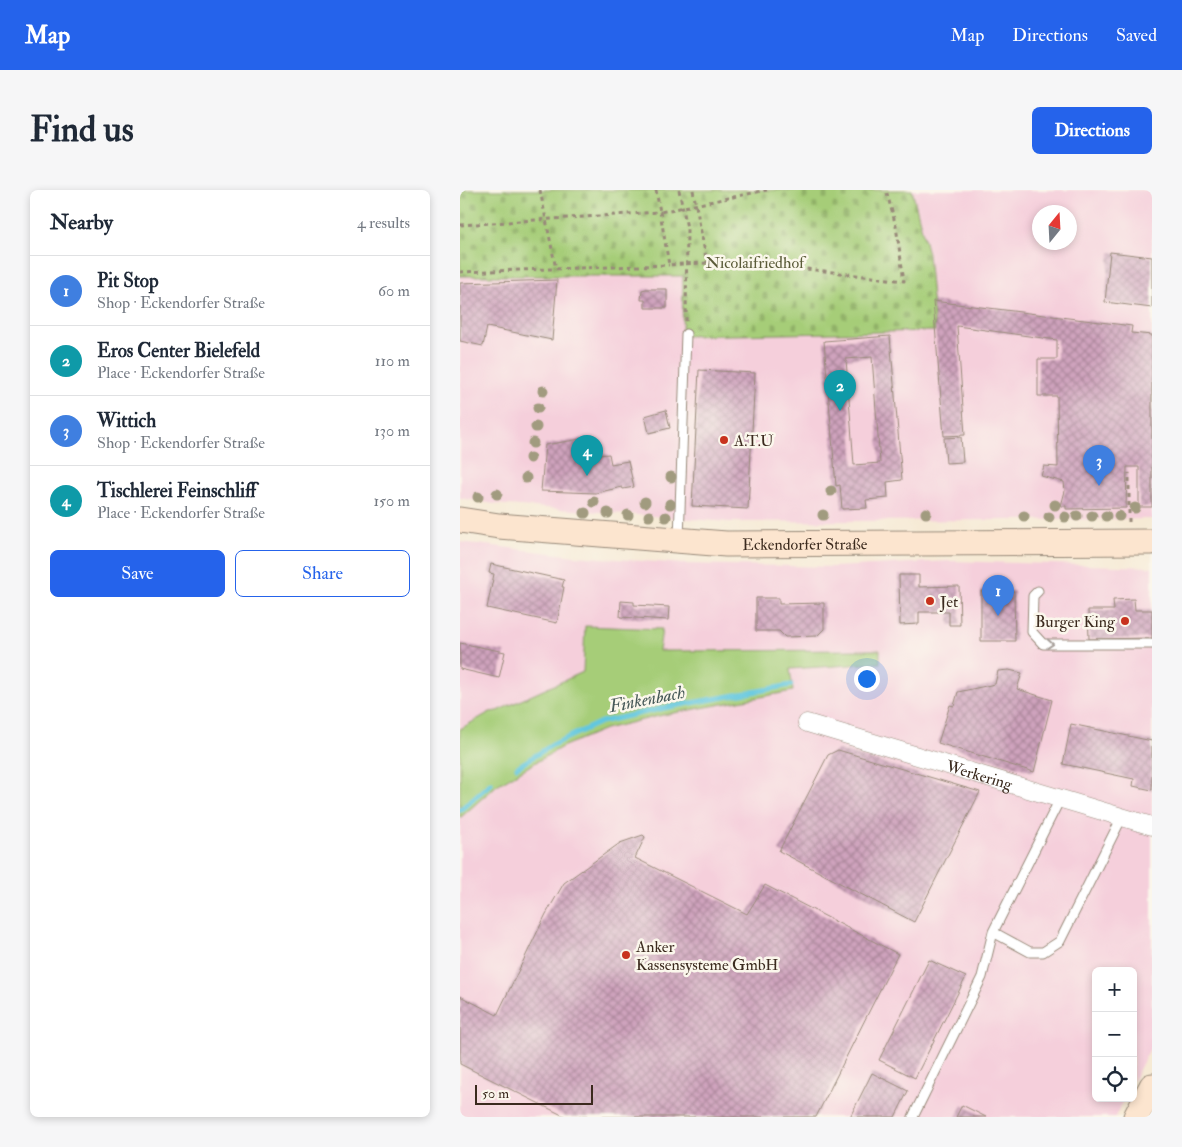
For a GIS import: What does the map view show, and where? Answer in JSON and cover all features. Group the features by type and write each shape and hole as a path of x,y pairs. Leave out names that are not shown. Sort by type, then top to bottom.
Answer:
{"main road":[{"name":"Eckendorfer Straße","path":"460,520 499,526 726,544 1152,542"},
{"path":"1136,1117 1152,1086"}],"street":[{"name":"Werkering","path":"806,723 1152,826"}],"lane":[{"path":"678,541 686,334"},
{"path":"1038,591 1033,596 1032,632 1043,644 1152,644"},
{"path":"913,1117 982,977 993,932 1060,799"},
{"path":"993,932 1030,952 1043,952 1060,941 1122,817"}],"path":[{"path":"540,190 556,269"},
{"path":"656,190 670,265"},
{"path":"679,190 687,228 686,334"},
{"path":"694,190 707,263"},
{"path":"460,225 660,212 767,190"},
{"path":"460,272 707,263 800,268 904,281 896,226 886,190"},
{"path":"1129,473 1129,522 1136,522"}],"shaded area":[{"path":"912,190 1152,190 1152,519 730,522 494,504 460,498 460,276 683,276 682,335 935,331 928,254"},
{"path":"460,542 575,556 684,564 834,567 951,561 1152,567 1152,1045 1137,1073 1137,967 1092,967 1092,1102 1122,1102 1115,1117 460,1117"}],"green space":[{"name":"Nicolaifriedhof","path":"460,190 912,190 928,254 935,331 682,336 683,276 460,276"},
{"path":"585,626 662,629 659,651 880,650 880,663 790,669 793,691 663,715 605,729 562,747 497,785 460,818 460,729 490,712 497,711 583,672"}],"building":[{"path":"1110,252 1152,257 1152,308 1105,302"},
{"path":"557,280 552,340 487,327 483,346 460,341 460,283"},
{"path":"667,289 667,308 645,308 645,300 641,300 642,290"},
{"path":"933,301 1132,326 1131,333 1152,335 1152,507 1139,507 1139,467 1127,467 1126,508 1066,509 1066,506 1061,506 1065,491 1064,482 1041,476 1044,466 1058,467 1057,396 1038,396 1038,359 1057,359 1057,340 957,326 965,435 944,436"},
{"path":"890,336 902,480 887,482 888,498 866,500 867,508 842,509 840,485 836,486 824,341","holes":["872,357 880,463 854,465 846,359"]},
{"name":"A.T.U","path":"699,370 755,373 748,509 692,506"},
{"path":"666,410 670,428 649,433 645,416"},
{"path":"961,437 963,462 946,463 944,438"},
{"path":"587,438 589,456 609,454 611,464 628,461 634,487 623,489 622,487 596,493 541,491 545,445"},
{"path":"491,564 564,580 557,623 487,608 494,574 489,573"},
{"name":"Jet","path":"899,575 919,575 919,587 959,586 960,625 949,625 949,612 919,612 919,624 900,625"},
{"path":"981,591 1014,591 1015,641 981,641"},
{"path":"756,598 779,598 779,604 824,603 824,629 817,636 785,637 779,631 756,631"},
{"path":"1134,599 1135,610 1152,610 1152,638 1089,639 1088,610 1114,610 1113,600"},
{"path":"621,601 634,602 634,605 669,607 668,620 620,617"},
{"path":"460,643 505,652 499,678 460,669"},
{"path":"1009,670 1022,673 1017,689 1052,700 1034,772 938,743 950,705 954,706 958,692 995,684 998,671"},
{"path":"1071,724 1152,741 1152,790 1133,786 1134,779 1063,764"},
{"path":"838,750 980,792 914,922 779,851 828,755"},
{"path":"643,835 645,837 635,858 747,914 765,885 898,954 816,1117 566,1117 460,1064 460,996 497,1015 546,914 564,883 620,843"},
{"path":"929,960 966,977 915,1078 879,1060"},
{"path":"872,1073 908,1091 895,1117 850,1117"},
{"path":"962,1105 986,1117 956,1117"}],"waterway":[{"name":"Finkenbach","path":"517,767 552,745 601,722 669,707 791,685"},
{"name":"Finkenbach","path":"460,810 491,783"}],"place":[{"name":"Eros Center Bielefeld","path":"840,411"},
{"name":"A.T.U","path":"724,440"},
{"name":"Tischlerei Feinschliff","path":"587,476"},
{"name":"Wittich","path":"1099,486"},
{"name":"Jet","path":"930,601"},
{"name":"Pit Stop","path":"998,616"},
{"name":"Burger King","path":"1125,621"},
{"name":"Anker Kassensysteme GmbH","path":"626,955"}]}
